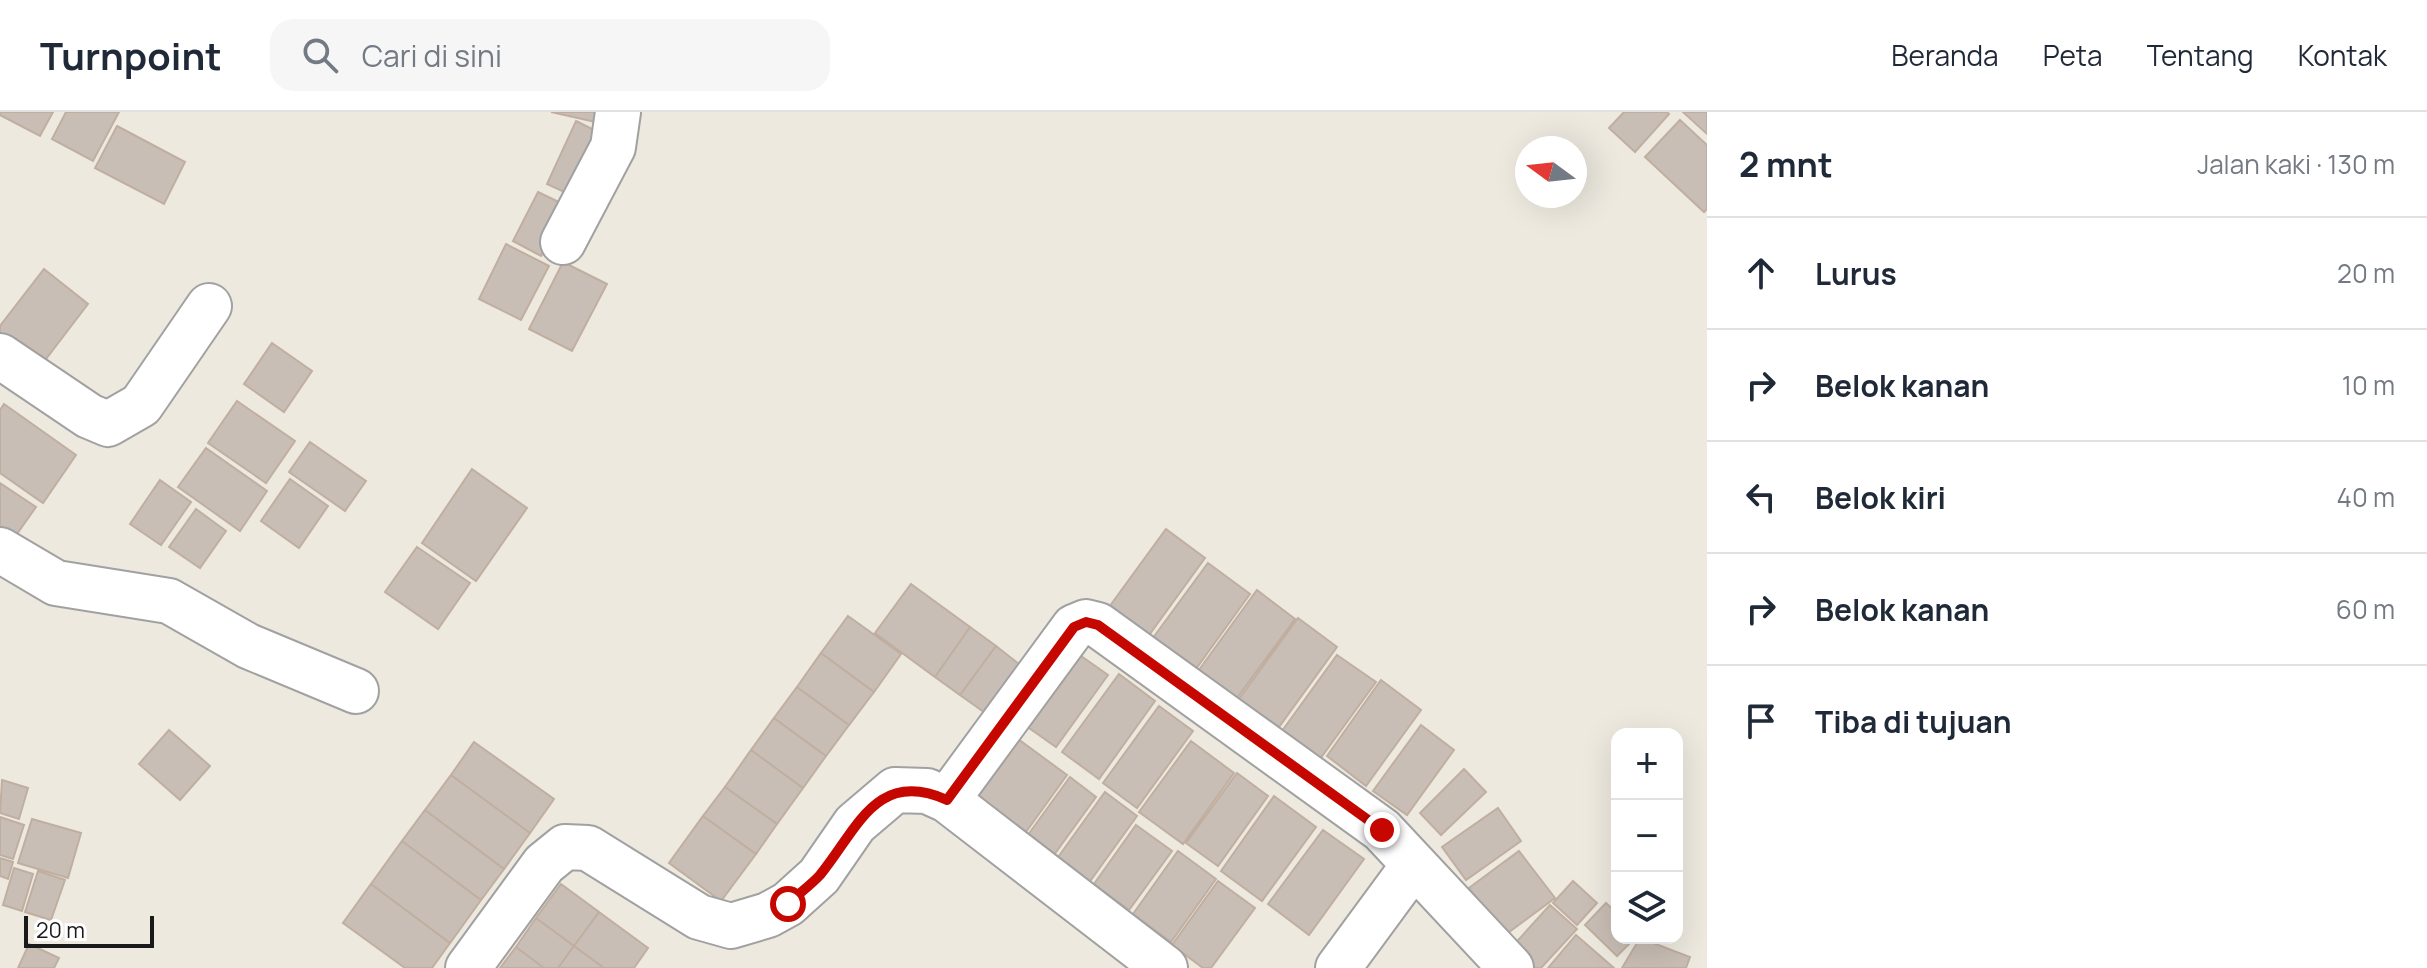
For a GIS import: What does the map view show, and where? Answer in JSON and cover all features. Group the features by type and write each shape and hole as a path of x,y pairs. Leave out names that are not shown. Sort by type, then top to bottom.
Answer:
{"street":[{"path":"563,242 613,147 618,112"},
{"path":"0,356 89,416 108,424 141,405 209,306"},
{"path":"0,550 56,583 169,601 248,646 356,691"},
{"path":"947,800 1074,627 1086,622 1098,625 1382,830 1511,968"},
{"path":"468,968 544,864 565,847 588,848 699,917 731,926 768,915 788,904 819,876 855,824 895,790 927,791 947,800 1165,968"},
{"path":"1338,968 1413,866"}],"building":[{"path":"0,112 53,112 40,136 0,115"},
{"path":"66,112 119,112 93,161 52,139"},
{"path":"551,112 612,112 609,125"},
{"path":"1624,112 1669,114 1635,152 1609,128"},
{"path":"1683,112 1707,112 1707,134"},
{"path":"1680,120 1707,145 1707,209 1704,212 1645,157"},
{"path":"576,121 606,136 577,198 547,184"},
{"path":"117,126 185,162 164,204 95,168"},
{"path":"538,192 567,206 541,256 513,241"},
{"path":"506,244 549,266 521,320 479,299"},
{"path":"563,262 607,284 572,351 529,329"},
{"path":"44,269 88,304 36,372 0,343 0,326"},
{"path":"272,343 312,371 284,412 244,384"},
{"path":"237,401 295,441 266,483 208,443"},
{"path":"4,404 76,455 43,503 0,473 0,410"},
{"path":"310,442 366,481 345,511 289,472"},
{"path":"206,448 267,491 240,531 178,487"},
{"path":"472,469 527,508 476,581 422,543"},
{"path":"290,479 328,506 299,548 261,521"},
{"path":"160,480 191,502 161,545 130,524"},
{"path":"0,483 36,507 7,548 0,543"},
{"path":"196,509 226,531 200,568 169,547"},
{"path":"1166,529 1205,558 1144,642 1104,614"},
{"path":"417,547 470,583 438,629 385,592"},
{"path":"1208,563 1250,594 1193,673 1150,642"},
{"path":"911,584 970,627 935,677 875,633"},
{"path":"1257,590 1295,619 1234,702 1196,674"},
{"path":"848,616 901,654 874,692 821,653"},
{"path":"1298,618 1337,647 1279,727 1239,699"},
{"path":"970,627 996,646 960,695 935,677"},
{"path":"996,646 1019,664 984,712 960,695"},
{"path":"1074,651 1108,675 1056,747 1022,723"},
{"path":"821,653 874,692 849,725 797,687"},
{"path":"1337,655 1376,682 1320,759 1282,731"},
{"path":"1119,674 1155,701 1099,779 1062,752"},
{"path":"1381,680 1421,710 1366,786 1327,756"},
{"path":"797,687 849,725 826,756 774,718"},
{"path":"1159,706 1193,731 1137,808 1103,783"},
{"path":"774,718 826,756 803,788 751,750"},
{"path":"1421,725 1454,750 1407,815 1373,791"},
{"path":"169,730 210,766 180,800 139,764"},
{"path":"1010,733 1067,775 1023,836 966,794"},
{"path":"1191,741 1234,773 1183,844 1139,812"},
{"path":"474,742 554,799 530,833 451,775"},
{"path":"751,750 803,788 777,824 725,787"},
{"path":"1464,769 1486,792 1441,835 1420,813"},
{"path":"1237,773 1268,796 1218,866 1186,843"},
{"path":"451,775 530,833 504,869 425,810"},
{"path":"1070,777 1096,797 1051,859 1025,839"},
{"path":"2,780 28,788 19,819 0,813"},
{"path":"725,787 777,824 756,854 703,816"},
{"path":"1105,792 1137,816 1088,884 1056,860"},
{"path":"1274,796 1316,827 1262,901 1221,871"},
{"path":"1498,808 1521,841 1466,880 1442,847"},
{"path":"425,810 504,869 481,900 402,841"},
{"path":"703,816 756,854 721,901 669,863"},
{"path":"0,817 24,825 13,859 0,855"},
{"path":"32,819 81,833 68,878 18,863"},
{"path":"1136,825 1172,851 1129,910 1094,884"},
{"path":"1323,830 1364,859 1309,935 1268,904"},
{"path":"402,841 481,900 450,943 371,884"},
{"path":"1178,851 1216,879 1171,942 1133,914"},
{"path":"1519,851 1555,898 1505,935 1469,888"},
{"path":"0,858 13,862 8,879 0,876"},
{"path":"14,868 33,874 22,911 3,905"},
{"path":"38,871 65,880 51,920 25,912"},
{"path":"1218,881 1255,908 1211,968 1203,968 1172,945"},
{"path":"1573,881 1597,903 1577,925 1553,903"},
{"path":"371,884 450,943 432,968 405,968 343,923"},
{"path":"561,884 599,912 574,946 536,918"},
{"path":"1606,903 1611,908 1611,944 1629,944 1617,956 1585,925"},
{"path":"1550,905 1577,929 1541,968 1531,968 1510,949"},
{"path":"599,912 648,948 634,968 604,968 574,946"},
{"path":"536,918 574,946 558,968 544,968 516,947"},
{"path":"1576,935 1614,968 1548,968"},
{"path":"29,944 59,958 54,968 18,968"},
{"path":"1636,944 1656,944 1690,957 1686,968 1622,968"},
{"path":"574,946 604,968 558,968"},
{"path":"516,947 544,968 500,968"}],"route":[{"path":"788,904 819,876 855,824 895,790 927,791 947,800 1074,627 1086,622 1098,625 1382,830"}]}
